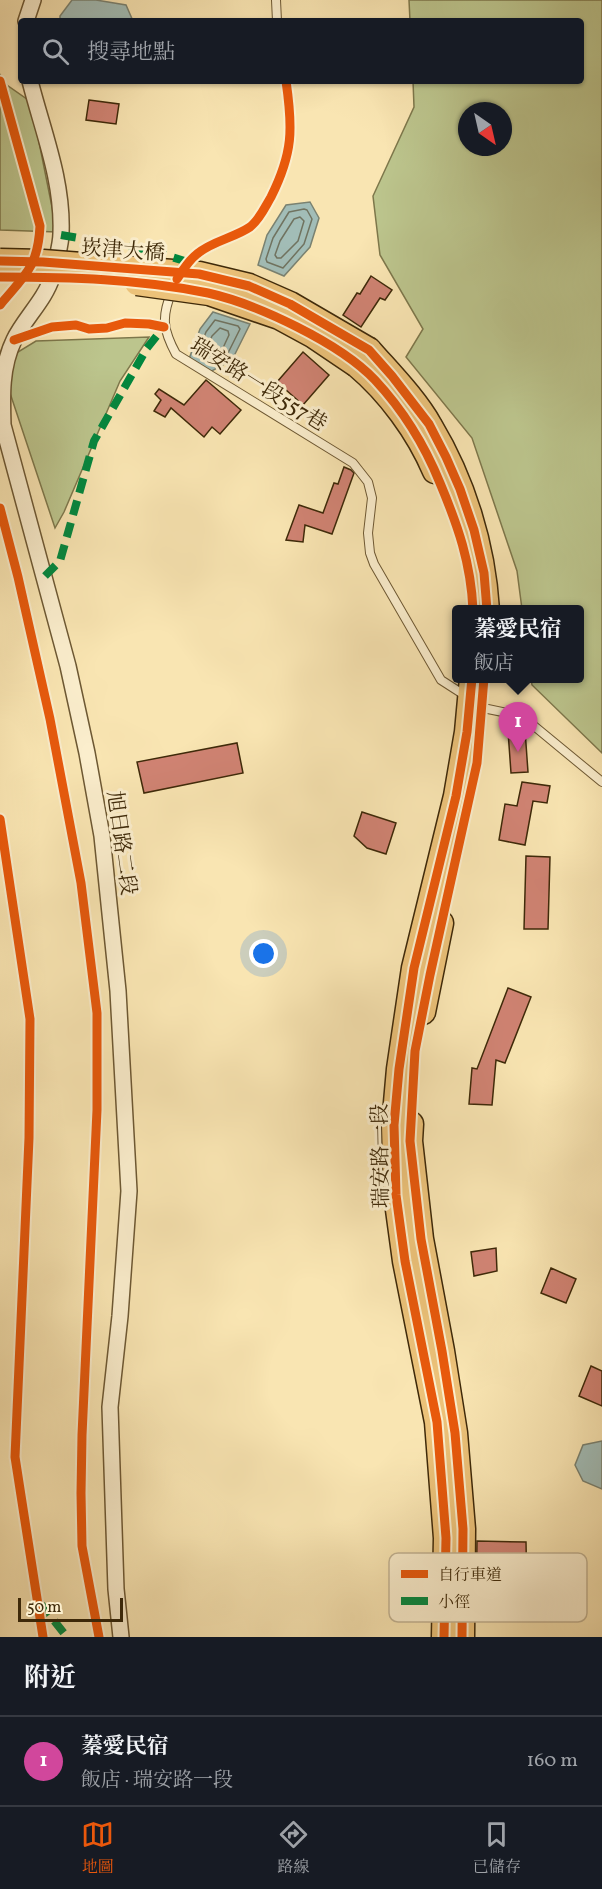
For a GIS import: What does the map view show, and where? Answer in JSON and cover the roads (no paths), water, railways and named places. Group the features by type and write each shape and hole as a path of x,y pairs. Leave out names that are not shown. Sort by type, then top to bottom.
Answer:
{"main road":[{"name":"崁津大橋","path":"0,261 199,274 249,286 290,304 363,358"},
{"name":"崁津大橋","path":"0,277 121,281 209,293 279,317 363,358"},
{"path":"363,358 375,380 402,414 431,462 452,511 466,553 472,605"},
{"path":"363,358 392,376 429,424 446,457 474,530 484,573 487,605"},
{"name":"瑞安路一段","path":"446,1553 437,1422 403,1250 396,1194 394,1125 399,1069 414,968 456,796 475,695"},
{"name":"瑞安路一段","path":"464,1553 464,1528 454,1433 442,1351 421,1239 410,1141 415,1051 477,763 475,695"},
{"name":"瑞安路一段","path":"444,1622 444,1637"},
{"name":"瑞安路一段","path":"462,1622 462,1637"}],"street":[{"path":"27,18 33,0"},
{"name":"旭日路二段","path":"31,84 53,159 60,194 62,235 51,280 14,340 4,368 3,425 68,666 87,753 102,836 118,991 129,1191 120,1316 110,1407 116,1589 121,1637"}],"lane":[{"path":"276,0 277,18"},
{"name":"瑞安路一段557巷","path":"286,84 291,140 285,166 275,189 258,220 250,227 198,252 188,262 176,280 165,308 164,327 176,354 184,361 353,463 361,472 368,482 372,498 368,532 370,553 374,564 441,680 475,695"},
{"path":"475,695 522,716 602,782"}],"water":[{"path":"72,0 96,0 126,5 132,18 60,18"},
{"path":"310,202 319,218 310,247 284,276 258,265 267,235 286,205"},
{"path":"213,312 250,324 232,360 210,372 189,359 200,329"},
{"path":"602,1441 602,1489 583,1481 575,1465 583,1445"}],"place":[{"name":"蓁愛民宿","path":"518,752"}]}
